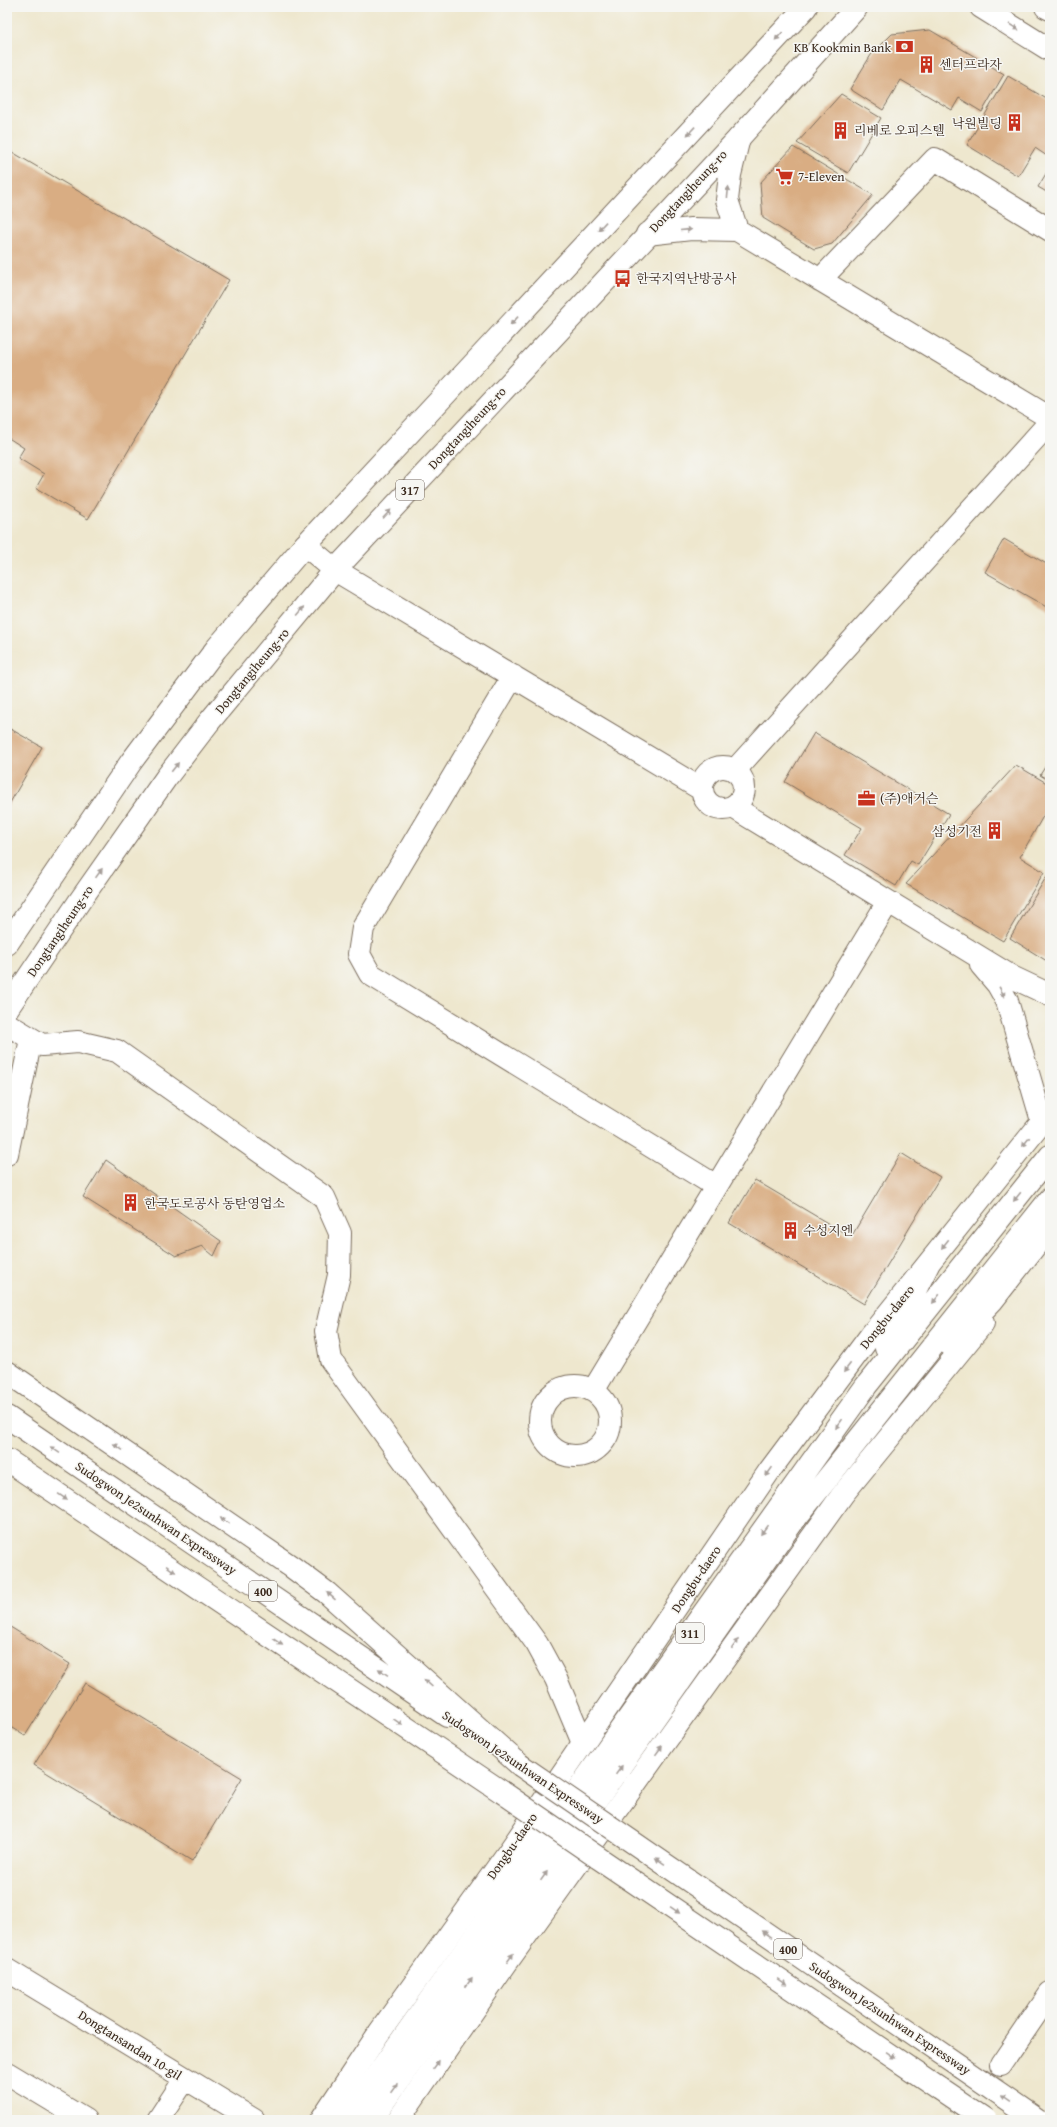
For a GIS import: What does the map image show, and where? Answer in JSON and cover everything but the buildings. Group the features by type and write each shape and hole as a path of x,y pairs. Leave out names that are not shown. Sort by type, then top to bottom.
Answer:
{"main road":[{"path":"7,944 136,756 216,649 305,545 806,7"},
{"name":"Dongtangiheung-ro","path":"7,1009 79,902 166,778 209,722 335,570 738,138 857,7"},
{"path":"981,7 1050,50"},
{"path":"1046,7 1050,9"},
{"path":"738,138 730,175 727,200 738,230"},
{"path":"820,280 935,159 1050,230"},
{"path":"647,234 691,229 738,230 1050,420 735,770"},
{"path":"305,545 335,570 702,789"},
{"path":"513,676 363,928 359,954 370,974 716,1186"},
{"path":"729,767 735,770 744,782 745,789 739,803 733,807 719,809 712,807 706,802 702,789 705,776 716,768 729,767"},
{"path":"733,807 968,951 1012,977 1050,995"},
{"path":"593,1391 888,902"},
{"path":"968,951 998,986 1007,1001 1046,1117"},
{"path":"7,1024 42,1046 78,1042 116,1051 324,1197 340,1233 339,1275 326,1331 331,1360 538,1644 556,1679 583,1743"},
{"path":"7,1154 31,1039"},
{"name":"Dongbu-daero","path":"320,2118 510,1850 770,1470 872,1335 1046,1117"},
{"name":"Dongbu-daero","path":"345,2120 625,1723 866,1386 1050,1156"},
{"name":"311","path":"371,2120 792,1523 1050,1199"},
{"path":"860,1438 992,1301 1050,1227"},
{"path":"398,2120 510,1958 843,1494 1050,1239"},
{"path":"866,1386 928,1265"},
{"path":"7,1372 292,1567 327,1593 520,1765"},
{"name":"Sudogwon Je2sunhwan Expressway","path":"7,1417 616,1830 1038,2120"},
{"name":"400","path":"7,1460 597,1856 986,2120"},
{"name":"Dongtansandan 10-gil","path":"7,1970 254,2120"},
{"path":"1001,2065 1050,1993"},
{"path":"7,2073 85,2120"},
{"path":"158,2120 185,2079"}],"tunnel":[{"path":"964,2120 1001,2065"}],"place":[{"name":"KB Kookmin Bank","path":"904,47"},
{"name":"센터프라자","path":"926,64"},
{"name":"낙원빌딩","path":"1015,123"},
{"name":"리베로 오피스텔","path":"841,130"},
{"name":"7-Eleven","path":"785,176"},
{"name":"한국지역난방공사","path":"623,278"},
{"name":"(주)애거슨","path":"867,798"},
{"name":"삼성기전","path":"995,831"},
{"name":"한국도로공사 동탄영업소","path":"131,1203"},
{"name":"수성지엔","path":"790,1230"}]}
